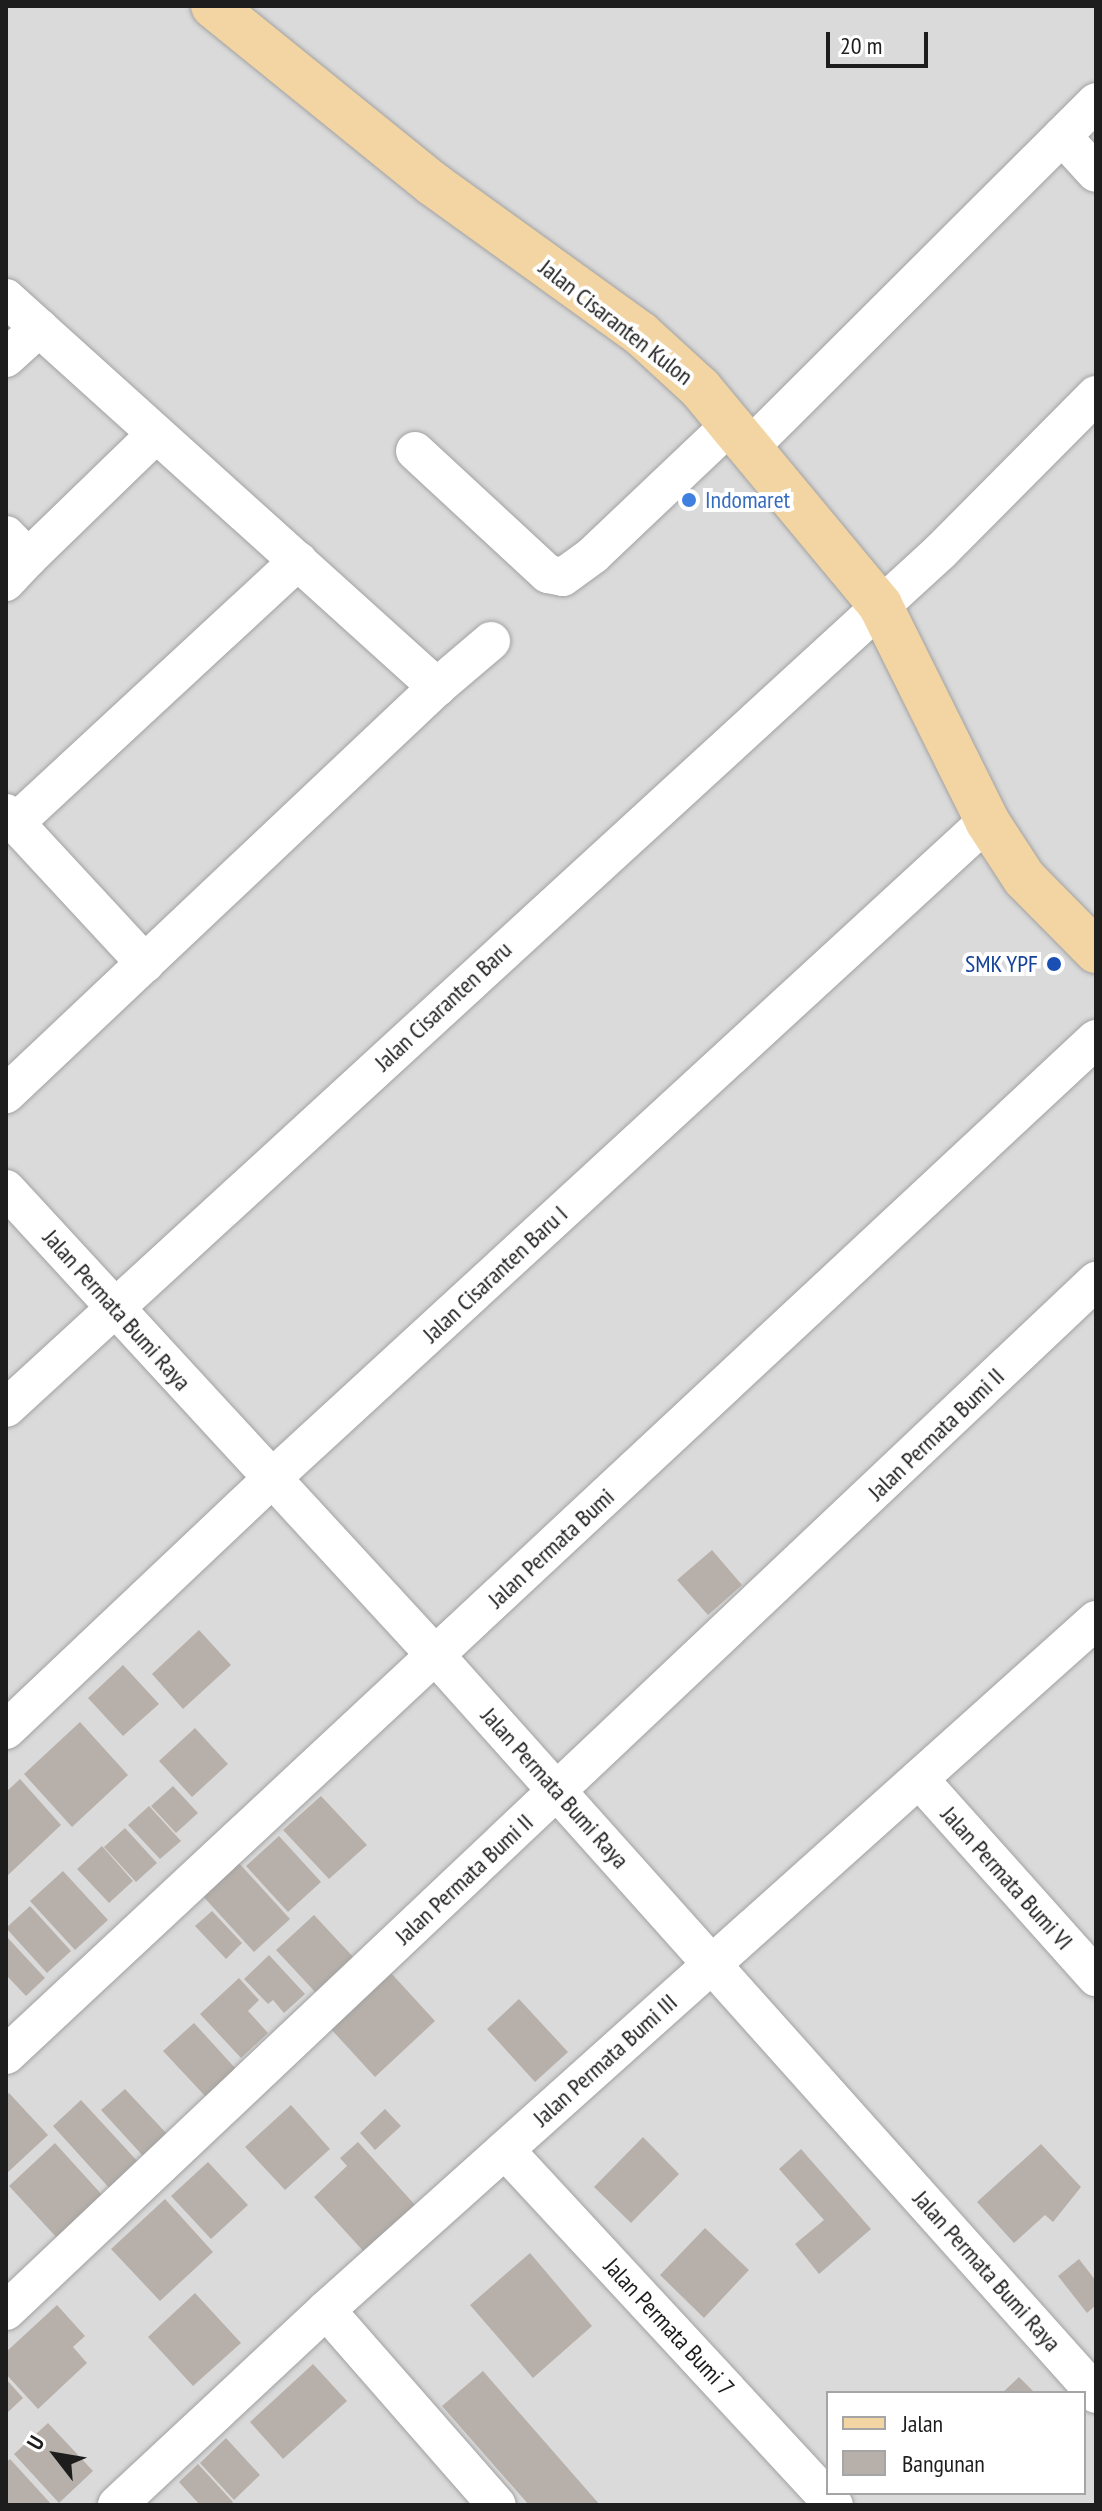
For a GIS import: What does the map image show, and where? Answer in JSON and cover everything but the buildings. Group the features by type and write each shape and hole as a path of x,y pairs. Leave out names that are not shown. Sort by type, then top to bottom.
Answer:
{"main road":[{"name":"Jalan Cisaranten Kulon","path":"213,6 433,184 641,334 700,388 880,605 987,821 1024,878 1096,951"}],"street":[{"path":"415,451 548,574 563,577 741,435 1096,102"},
{"path":"1062,136 1096,173"},
{"path":"6,298 437,687"},
{"path":"6,358 39,328"},
{"name":"Jalan Cisaranten Baru","path":"6,1408 1002,492 1096,395"},
{"path":"13,558 156,434"},
{"path":"145,963 11,818 298,561"},
{"path":"6,1094 437,687 491,641"},
{"name":"Jalan Cisaranten Baru I","path":"6,1730 271,1479 987,821"},
{"name":"Jalan Permata Bumi","path":"6,2055 1096,1039"},
{"name":"Jalan Permata Bumi Raya","path":"6,1189 436,1656 1096,2394"},
{"name":"Jalan Permata Bumi II","path":"6,2311 1096,1281"},
{"name":"Jalan Permata Bumi III","path":"133,2500 326,2310 919,1779 1092,1631"},
{"name":"Jalan Permata Bumi VI","path":"919,1779 1096,1977"},
{"name":"Jalan Permata Bumi 7","path":"505,2150 834,2505"},
{"path":"326,2310 497,2505"}],"shaded area":[{"path":"6,6 1096,6 1096,2505 6,2505"}],"place":[{"name":"Indomaret","path":"689,500"},
{"name":"SMK YPF","path":"1054,964"}]}
